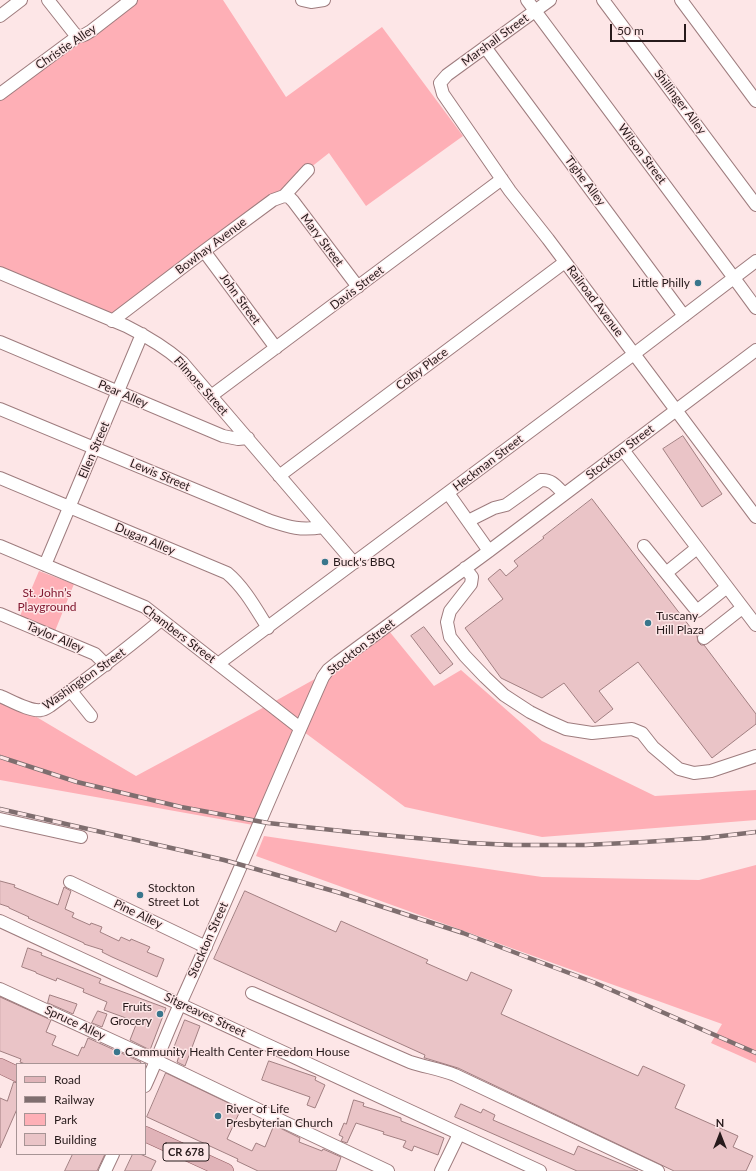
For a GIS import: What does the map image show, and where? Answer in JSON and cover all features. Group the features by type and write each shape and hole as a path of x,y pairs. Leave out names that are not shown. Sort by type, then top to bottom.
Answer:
{"main road":[{"path":"0,1066 16,1074"},
{"name":"CR 678","path":"146,1134 226,1171"}],"street":[{"path":"0,16 21,0"},
{"path":"48,0 78,36"},
{"name":"Christie Alley","path":"0,94 78,36 84,35 91,31 132,0"},
{"path":"302,0 312,2 324,0"},
{"name":"Wilson Street","path":"527,0 756,308"},
{"name":"Marshall Street","path":"441,82 447,75 550,0"},
{"name":"Shillinger Alley","path":"603,0 756,205"},
{"path":"681,0 756,101"},
{"name":"Tighe Alley","path":"485,47 684,316"},
{"name":"Railroad Avenue","path":"441,82 443,94 502,179 756,517"},
{"name":"Bowhay Avenue","path":"112,321 273,200 284,196 308,170"},
{"name":"Davis Street","path":"211,396 502,179"},
{"name":"Mary Street","path":"284,196 289,197 293,201 358,287"},
{"name":"John Street","path":"204,251 276,348"},
{"name":"Heckman Street","path":"218,664 634,354 756,261"},
{"name":"Colby Place","path":"279,476 565,262"},
{"name":"Filmore Street","path":"0,273 81,306 142,334 178,358 354,563"},
{"name":"Ellen Street","path":"45,565 142,334"},
{"name":"Pear Alley","path":"0,342 223,436 238,439 248,438"},
{"name":"Stockton Street","path":"146,1084 300,728 323,677 328,670 756,350"},
{"name":"Lewis Street","path":"0,409 268,520 285,526 301,529 323,527"},
{"path":"623,450 756,625"},
{"name":"Dugan Alley","path":"0,478 227,572 234,578 268,628"},
{"path":"468,521 494,508 506,505 541,480 546,479 552,482 564,494"},
{"path":"448,493 489,551"},
{"name":"Chambers Street","path":"0,546 145,607 300,728"},
{"path":"644,546 697,610 727,587"},
{"path":"666,573 697,548"},
{"path":"465,568 472,577 471,584 450,611 447,622 450,637 484,677 504,695 530,712 566,729 592,733 632,729 642,733 653,747 679,769 694,773 712,771 756,756"},
{"path":"704,638 742,608"},
{"name":"Taylor Alley","path":"0,614 95,654 106,665"},
{"name":"Washington Street","path":"0,696 32,709 42,710 50,706 106,665 161,620"},
{"path":"70,691 91,716"},
{"path":"0,819 81,837"},
{"name":"Pine Alley","path":"70,882 206,946"},
{"name":"Sitgreaves Street","path":"0,921 540,1171"},
{"name":"Spruce Alley","path":"0,989 157,1061 388,1171"},
{"path":"252,993 410,1062 455,1075 658,1171"},
{"path":"441,1171 459,1134"},
{"path":"105,1171 113,1155"}],"green space":[{"path":"134,0 223,0 286,97 382,27 463,136 366,206 329,153 117,320 0,272 0,101"},
{"name":"St. John’s Playground","path":"39,571 74,584 55,631 20,616"},
{"path":"389,631 434,686 461,670 542,741 655,796 756,790 756,820 542,837 405,807 300,729 259,826 0,780 0,700 23,709 136,776 322,675"},
{"path":"264,836 542,877 699,880 756,865 756,1063 711,1043 722,1024 256,856"}],"building":[{"path":"683,436 722,494 702,507 663,449"},
{"path":"592,499 697,636 698,642 701,645 704,645 756,714 756,724 712,758 638,662 599,691 613,709 595,723 564,683 542,698 501,678 465,628 503,599 488,579 500,569 506,576 518,566 514,561"},
{"path":"424,627 453,664 440,674 411,636"},
{"path":"0,881 15,885 14,887 58,905 64,887 71,891 65,909 74,913 72,917 90,925 91,923 102,927 100,932 119,941 121,937 130,941 131,939 150,947 147,952 164,959 157,977 102,952 103,950 84,944 0,904"},
{"path":"245,891 336,932 341,921 428,960 426,963 467,981 471,972 512,990 501,1014 638,1076 643,1066 685,1085 675,1108 738,1136 733,1147 753,1156 746,1171 674,1171 458,1068 424,1058 425,1055 214,959"},
{"path":"28,948 42,953 41,955 101,979 99,983 166,1008 150,1050 130,1040 137,1022 104,1010 107,1002 83,992 84,989 57,978 56,981 22,967"},
{"path":"50,995 77,1004 73,1014 48,1003"},
{"path":"0,997 51,1020 46,1032 56,1036 52,1045 78,1056 82,1047 84,1048 88,1038 141,1062 22,1063 20,1062 21,1059 0,1051"},
{"path":"98,1011 107,1014 102,1027 92,1023"},
{"path":"185,1020 200,1026 185,1066 177,1062 181,1050 174,1048"},
{"path":"269,1061 316,1077 315,1080 325,1085 315,1108 307,1105 310,1097 262,1080"},
{"path":"166,1073 241,1109 227,1139 252,1151 256,1143 265,1147 274,1125 300,1138 299,1142 322,1151 323,1149 341,1157 336,1171 258,1171 237,1161 238,1159 147,1117"},
{"path":"14,1082 16,1083 16,1111 0,1148 0,1098 7,1101"},
{"path":"354,1100 364,1103 363,1106 401,1118 401,1121 444,1138 438,1155 414,1146 412,1151 403,1147 406,1141 383,1134 384,1132 356,1123 347,1143 341,1141 343,1137 339,1135 344,1123 346,1124"},
{"path":"461,1104 481,1113 483,1109 495,1115 493,1120 574,1155 578,1146 638,1171 577,1171 455,1117"},
{"path":"73,1155 105,1155 97,1171 65,1171"},
{"path":"133,1155 142,1155 156,1161 151,1171 125,1171"}],"railway":[{"path":"0,757 77,782 181,807 268,823 351,832 470,843 513,845 585,845 645,842 705,838 756,832"},
{"path":"0,809 224,860 337,892 463,933 593,982 756,1053"}],"place":[{"name":"Little Philly","path":"698,283"},
{"name":"Buck's BBQ","path":"325,562"},
{"name":"Tuscany Hill Plaza","path":"648,623"},
{"name":"Stockton Street Lot","path":"140,895"},
{"name":"Fruits Grocery","path":"160,1014"},
{"name":"Community Health Center Freedom House","path":"117,1052"},
{"name":"River of Life Presbyterian Church","path":"218,1116"}]}
